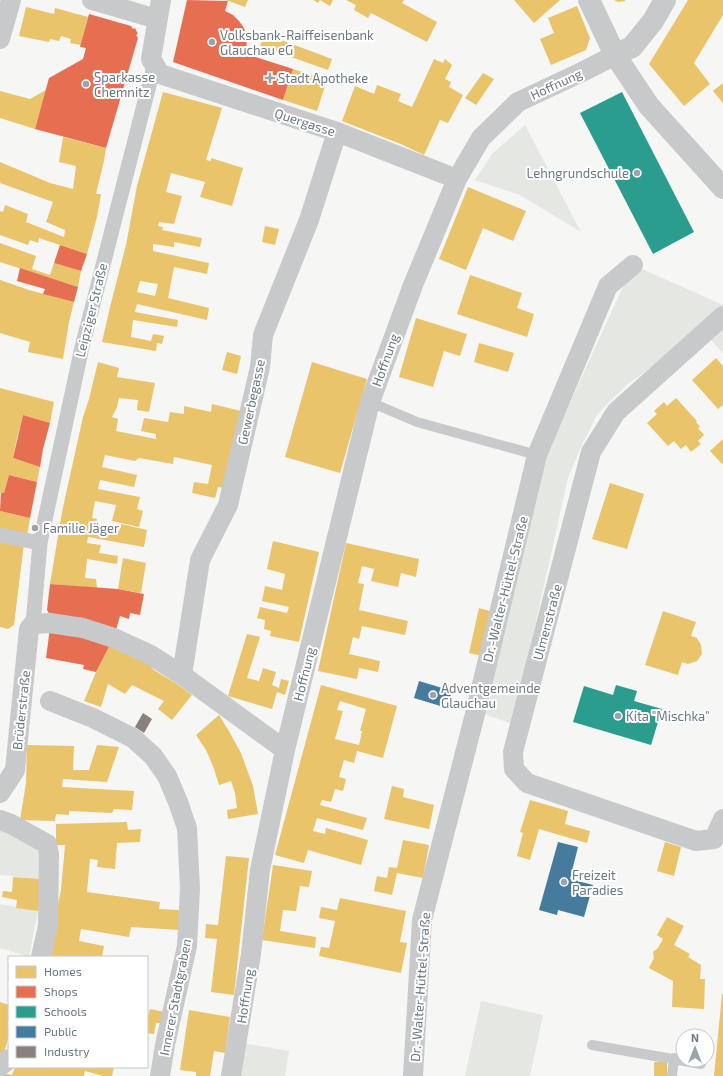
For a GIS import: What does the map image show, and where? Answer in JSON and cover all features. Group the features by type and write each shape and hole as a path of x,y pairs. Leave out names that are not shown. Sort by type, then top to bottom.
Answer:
{"street":[{"path":"0,39 11,0"},
{"path":"92,0 159,10"},
{"path":"589,0 615,55 649,106 723,188"},
{"path":"615,55 632,47 653,21 664,0"},
{"name":"Leipziger Straße","path":"33,624 40,543 83,342 154,66 151,60 159,10"},
{"name":"Hoffnung","path":"231,1076 251,954 260,870 285,750 370,402 412,285 457,179 481,138 518,102 615,55"},
{"name":"Quergasse","path":"154,66 160,74 337,132 457,179"},
{"name":"Gewerbegasse","path":"182,675 200,560 228,505 260,367 263,335 309,220 337,132"},
{"name":"Dr.-Walter-Hüttel-Straße","path":"413,1076 422,920 474,718 537,455 608,286 633,265"},
{"name":"Ulmenstraße","path":"723,316 616,412 591,452 513,752 514,769 527,783 696,841 714,839 723,819"},
{"path":"0,535 40,543"},
{"path":"33,624 44,622 83,628 114,638 149,654 182,675 285,750"},
{"name":"Brüderstraße","path":"0,794 14,770 29,629 33,624"},
{"name":"Innerer Stadtgraben","path":"50,701 93,718 133,738 153,756 167,776 187,828 190,889 187,946 165,1045 160,1076"},
{"path":"0,820 11,824 47,844 49,854 48,926 41,956"},
{"path":"0,1066 8,1060"}],"lane":[{"path":"370,402 417,422 537,455"},
{"path":"592,1045 674,1058 672,1076"}],"shaded area":[{"path":"525,125 581,232 520,195 475,180 492,154"},
{"path":"633,265 723,305 723,315 628,384 597,415 568,478 513,724 480,713 546,455"},
{"path":"723,327 723,353 710,339"},
{"path":"0,829 39,844 42,879 0,875"},
{"path":"0,904 38,911 29,956 0,948"},
{"path":"481,1001 543,1015 530,1076 465,1076"},
{"path":"237,1042 289,1051 285,1076 231,1076"}],"building: Homes":[{"path":"226,0 248,0 245,7"},
{"path":"313,0 320,0 318,3"},
{"path":"320,0 333,0 330,6"},
{"path":"346,0 404,0 402,3 437,22 427,42 371,13 368,18 354,10 356,5"},
{"path":"514,0 560,0 534,23"},
{"path":"614,0 625,0 625,1 618,2"},
{"path":"688,0 723,0 723,15 694,63 710,84 684,106 649,64"},
{"path":"577,6 590,38 586,50 551,65 540,39 554,33 548,18"},
{"path":"26,7 54,14 55,8 88,17 81,45 70,43 71,39 61,36 59,41 50,39 49,42 19,36"},
{"path":"265,34 332,59 328,70 260,46"},
{"path":"434,59 443,63 445,59 452,65 445,79 451,82 449,87 463,95 448,123 440,120 424,155 342,121 355,86 374,94 377,85 401,94 398,101 412,107"},
{"path":"293,69 327,80 317,111 283,100"},
{"path":"483,73 494,79 476,105 465,98"},
{"path":"723,83 723,103 713,91"},
{"path":"46,90 35,129 0,118 0,91 30,99"},
{"path":"163,92 222,108 206,160 211,161 211,158 243,168 232,206 200,197 205,182 171,173 166,192 182,196 174,224 159,222 158,226 163,227 162,230 202,238 200,247 174,242 174,247 153,244 153,251 209,263 207,274 174,267 168,298 209,308 207,320 137,304 135,312 178,320 177,327 133,320 131,337 151,341 153,334 164,336 162,344 157,343 156,351 102,342 126,245 137,186","holes":["140,281 158,284 155,296 137,292"]},
{"path":"63,137 106,148 96,194 101,194 97,217 87,254 39,238 38,243 30,240 28,245 0,235 0,211 3,212 5,205 28,214 26,222 64,237 65,230 46,222 53,202 0,183 0,162 50,183 73,189 76,166 59,162"},
{"path":"468,187 526,211 513,241 483,228 466,270 439,259"},
{"path":"265,226 279,229 275,245 262,242"},
{"path":"0,243 36,256 32,269 50,275 54,263 81,271 78,287 0,262"},
{"path":"470,275 522,293 517,308 534,314 527,337 457,314"},
{"path":"0,280 29,290 74,302 63,359 28,352 30,342 0,333"},
{"path":"416,318 467,334 460,356 444,351 433,387 399,377"},
{"path":"479,343 514,353 508,372 474,362"},
{"path":"227,352 241,356 237,374 222,370"},
{"path":"716,358 723,366 723,405 718,409 692,380"},
{"path":"98,362 119,368 117,377 155,383 149,412 137,410 138,400 119,398 117,407 112,417 118,419 116,431 156,439 156,434 141,431 144,418 168,422 170,412 184,414 184,406 211,412 212,404 241,411 223,488 218,487 215,498 192,493 194,482 208,484 212,465 174,457 173,464 139,458 135,461 105,455 102,467 137,475 134,487 100,480 98,489 140,497 137,509 143,511 139,527 112,521 116,505 95,501 92,518 97,519 95,527 119,531 121,524 147,530 144,547 88,537 87,543 101,545 99,553 118,556 117,564 87,559 85,578 96,579 97,588 50,584 62,512 83,417"},
{"path":"312,362 367,379 340,473 285,457"},
{"path":"0,388 54,402 50,423 23,415 16,442 13,458 40,467 37,482 9,475 4,493 0,493"},
{"path":"676,398 697,421 696,422 700,427 698,428 704,435 698,441 701,444 691,452 686,445 681,449 674,441 668,446 647,423 657,414 654,411 664,402 667,406"},
{"path":"723,439 723,463 722,464 710,451"},
{"path":"610,483 644,494 627,549 592,539"},
{"path":"0,511 30,518 27,536 0,531"},
{"path":"0,539 24,543 14,625 8,629 0,627"},
{"path":"273,541 319,552 299,642 270,636 271,631 264,629 265,620 257,618 260,607 287,613 289,607 262,601 265,586 282,590 285,574 267,569"},
{"path":"346,543 419,559 416,577 401,573 398,587 371,581 374,569 362,566 358,583 364,584 359,610 408,621 405,635 362,626 359,639 353,637 349,654 380,661 378,672 359,668 357,679 318,671"},
{"path":"123,558 146,563 141,593 118,589"},
{"path":"479,608 493,612 483,656 469,653"},
{"path":"663,611 696,622 691,636 697,638 701,645 702,654 697,661 688,664 682,662 678,675 645,665"},
{"path":"247,634 260,637 247,678 259,681 263,668 276,672 272,685 279,688 281,679 289,681 285,695 277,692 272,709 228,696"},
{"path":"111,643 145,661 154,670 192,695 172,720 158,709 164,701 132,685 125,694 108,684 101,707 84,701 96,672"},
{"path":"321,685 397,706 383,758 357,751 354,763 344,760 339,777 346,779 343,791 335,789 331,802 322,800 320,805 367,818 363,830 317,818 313,831 325,834 326,828 368,840 361,865 308,850 304,863 275,855","holes":["340,701 366,709 360,731 362,731 359,745 335,739 343,711 337,710"]},
{"path":"219,715 241,753 253,786 258,814 228,819 227,810 237,808 235,793 231,781 219,785 206,750 196,735"},
{"path":"27,745 74,746 73,770 89,770 97,745 119,747 107,782 63,779 62,787 134,791 132,810 114,809 112,813 69,811 69,815 56,814 55,821 20,820 26,783"},
{"path":"392,786 404,789 403,797 434,805 429,829 384,819"},
{"path":"530,800 568,811 565,824 590,831 587,843 539,829 530,860 517,856 523,833 520,832"},
{"path":"127,822 128,830 141,829 140,842 117,843 115,869 97,867 98,860 90,859 87,892 160,902 159,909 180,910 180,930 131,927 129,937 81,929 79,941 104,946 102,956 47,956 61,890 65,845 56,845 56,824"},
{"path":"403,840 429,845 423,878 397,873 392,895 374,891 377,876 387,878 389,867 397,868"},
{"path":"665,842 681,847 674,876 657,871"},
{"path":"226,856 249,858 234,995 211,992 217,939 205,938 206,924 218,925"},
{"path":"273,865 312,871 309,887 300,886 296,911 283,910 280,931 316,937 315,948 262,940"},
{"path":"13,877 42,879 38,911 16,908 17,900 2,897 3,891 12,892"},
{"path":"340,898 406,911 400,942 407,943 401,973 319,956 321,947 329,948 335,921 319,918 321,907 337,910"},
{"path":"667,917 684,926 674,945 690,954 688,957 701,965 700,979 705,979 704,1009 672,1007 673,981 649,968 654,958 653,952 658,948 663,939 657,935"},
{"path":"723,994 723,1076 714,1076"},
{"path":"0,1002 8,1005 8,1040 3,1055 0,1054"},
{"path":"150,1009 165,1012 163,1023 156,1023 154,1034 148,1033 148,1016"},
{"path":"189,1010 230,1017 225,1053 214,1051 210,1076 196,1076 196,1072 180,1070"},
{"path":"654,1062 667,1062 667,1076 654,1076"},
{"path":"15,1068 114,1068 112,1076 103,1076 85,1071 84,1076 0,1076 0,1072 12,1075"}],"building: Shops":[{"name":"Volksbank-Raiffeisenbank Glauchau eG","path":"187,0 228,1 225,11 233,15 244,28 247,37 246,54 293,69 283,100 173,62"},
{"name":"Sparkasse Chemnitz","path":"89,14 131,26 133,29 135,28 138,34 136,35 138,38 106,148 35,129 49,78 83,59 86,48 80,47"},
{"path":"60,245 87,254 81,271 54,263"},
{"path":"20,268 78,287 74,302 43,294 45,289 17,281"},
{"path":"23,415 50,423 40,467 13,458"},
{"path":"9,475 37,482 30,518 0,511 1,493 4,493"},
{"path":"50,584 118,589 144,594 140,615 130,613 129,619 120,616 116,630 50,615 47,610"},
{"path":"50,628 111,643 96,672 83,669 84,665 46,658"}],"building: Schools":[{"name":"Lehngrundschule","path":"622,92 694,232 653,254 580,113"},
{"name":"Kita \"Mischka\"","path":"616,685 637,691 634,701 662,709 651,745 573,722 584,686 613,695"}],"building: Public":[{"name":"Adventgemeinde Glauchau","path":"419,681 452,691 447,708 414,698"},
{"name":"Freizeit Paradies","path":"558,842 578,847 570,879 593,885 584,917 558,910 557,915 539,910"}],"building: Industry":[{"path":"143,713 152,719 144,733 135,727"}],"place":[{"name":"Volksbank-Raiffeisenbank Glauchau eG","path":"212,42"},
{"name":"Stadt Apotheke","path":"270,78"},
{"name":"Sparkasse Chemnitz","path":"86,84"},
{"name":"Lehngrundschule","path":"637,173"},
{"name":"Familie Jäger","path":"35,528"},
{"name":"Adventgemeinde Glauchau","path":"433,695"},
{"name":"Kita \"Mischka\"","path":"618,716"},
{"name":"Freizeit Paradies","path":"564,882"}]}
